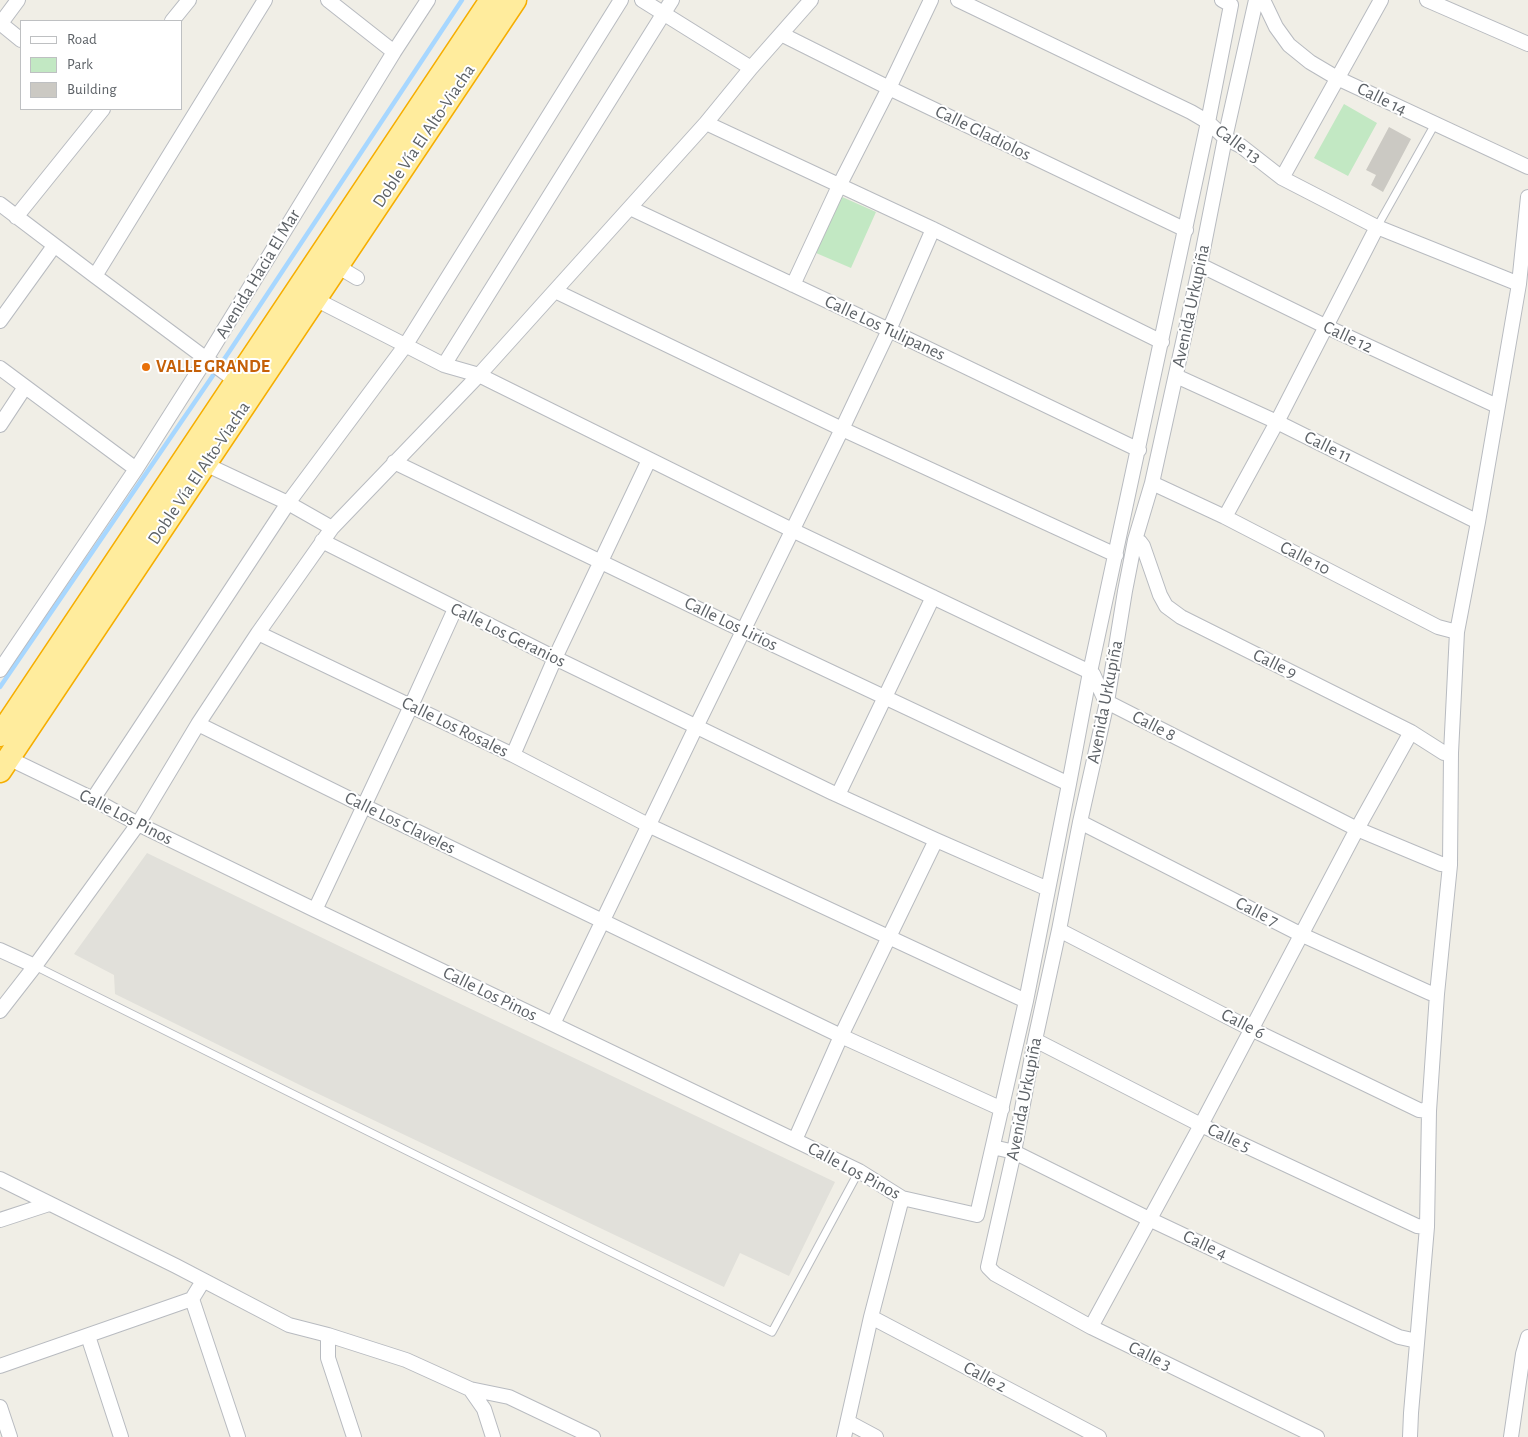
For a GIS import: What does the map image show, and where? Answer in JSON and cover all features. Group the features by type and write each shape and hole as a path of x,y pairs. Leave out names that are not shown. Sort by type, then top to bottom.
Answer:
{"highway":[{"name":"Doble Vía El Alto-Viacha","path":"0,735 232,378 491,0"},
{"name":"Doble Vía El Alto-Viacha","path":"4,765 515,0"}],"street":[{"path":"18,0 0,23 20,39"},
{"path":"173,20 189,0"},
{"path":"94,276 265,0"},
{"path":"328,0 394,52"},
{"name":"Avenida Hacia El Mar","path":"0,670 210,362 394,52 428,0"},
{"path":"93,799 288,503 405,346 622,0"},
{"path":"642,0 751,68"},
{"path":"444,365 672,0"},
{"path":"0,1011 138,824 198,724 258,632 332,528 479,375 706,124 751,68 811,0"},
{"path":"792,285 930,0"},
{"name":"Calle 13","path":"958,0 1191,112 1208,122 1225,138 1241,146 1282,178 1378,226 1519,284"},
{"name":"Avenida Urkupiña","path":"988,1267 1014,1152 1080,822 1108,702 1135,540 1152,482 1176,376 1225,138 1256,0"},
{"name":"Calle 14","path":"1262,0 1276,27 1289,45 1310,62 1337,78 1528,167"},
{"path":"1282,178 1381,0"},
{"path":"1427,0 1528,44"},
{"path":"993,1146 1026,1001 1090,672 1208,122 1226,2"},
{"name":"Calle Gladiolos","path":"781,34 889,88 1186,230"},
{"path":"16,217 102,110"},
{"path":"706,124 933,230 1162,342"},
{"path":"1410,1437 1427,1227 1429,1111 1437,994 1450,865 1451,753 1457,632 1519,284 1528,197"},
{"path":"0,204 232,378"},
{"name":"Calle Los Tulipanes","path":"630,208 890,330 1138,450"},
{"path":"1225,517 1327,327 1378,226"},
{"path":"553,1024 650,826 742,630 890,330 933,230"},
{"path":"0,321 54,246"},
{"name":"Calle 12","path":"1200,265 1327,327 1497,406"},
{"path":"337,266 357,278"},
{"path":"555,291 842,429 1116,555"},
{"path":"315,299 444,365 479,375 792,530 1090,672 1093,674 1105,700 1108,702"},
{"path":"0,368 136,469"},
{"name":"Calle 11","path":"1176,376 1277,422 1478,522"},
{"path":"0,425 25,387"},
{"path":"513,755 555,658 649,460"},
{"name":"Calle Los Lirios","path":"394,462 742,630 1069,784"},
{"path":"205,464 288,503 332,528"},
{"name":"Calle 10","path":"1152,482 1225,517 1438,627 1457,632"},
{"name":"Calle 9","path":"1135,540 1143,546 1160,596 1166,606 1181,617 1411,732 1444,752 1451,753"},
{"name":"Calle Los Geranios","path":"322,541 455,609 696,727 838,795 1048,889"},
{"path":"838,795 933,597"},
{"path":"315,910 455,609"},
{"name":"Calle Los Rosales","path":"258,632 513,755 650,826 1026,1001"},
{"name":"Calle 8","path":"1108,702 1356,829 1441,864 1450,865"},
{"name":"Calle Los Claveles","path":"198,724 841,1036 1002,1109"},
{"path":"1091,1327 1201,1125 1356,829 1411,732"},
{"name":"Calle Los Pinos","path":"4,765 93,799 138,824 315,910 859,1171 902,1198 977,1215 993,1146"},
{"name":"Calle 7","path":"1080,822 1300,934 1430,993 1437,994"},
{"path":"795,1140 841,1036 936,840"},
{"name":"Calle 6","path":"1059,930 1251,1029 1419,1110 1429,1111"},
{"path":"0,950 35,966"},
{"name":"Calle 5","path":"1035,1040 1201,1125 1417,1226 1427,1227"},
{"name":"Calle 4","path":"993,1146 1014,1152 1149,1219 1399,1337 1417,1341"},
{"path":"0,1179 176,1266 289,1325 328,1335 406,1360 470,1389 509,1398 593,1437"},
{"path":"844,1437 871,1317 902,1198"},
{"path":"0,1220 49,1204"},
{"name":"Calle 3","path":"988,1267 995,1274 1091,1327 1317,1437"},
{"path":"0,1366 192,1299 203,1281"},
{"path":"192,1299 238,1437"},
{"name":"Calle 2","path":"871,1317 1099,1437"},
{"path":"328,1335 328,1358 354,1437"},
{"path":"88,1336 121,1437"},
{"path":"1511,1437 1523,1354 1528,1337"},
{"path":"470,1389 484,1409 493,1437"},
{"path":"0,1407 10,1437"},
{"path":"848,1422 876,1437"}],"lane":[{"path":"1378,226 1435,124"},
{"path":"35,966 772,1332 859,1171"}],"shaded area":[{"path":"147,853 835,1182 789,1276 740,1253 724,1287 304,1087 115,994 114,975 74,954"}],"green space":[{"path":"1344,104 1377,123 1348,176 1314,158"},
{"path":"840,196 876,212 851,268 816,253"}],"building":[{"path":"1389,127 1411,139 1383,192 1371,185 1376,175 1366,170"}],"waterway":[{"path":"0,687 229,352 462,0"}],"place":[{"name":"VALLE GRANDE","path":"146,367"}]}
